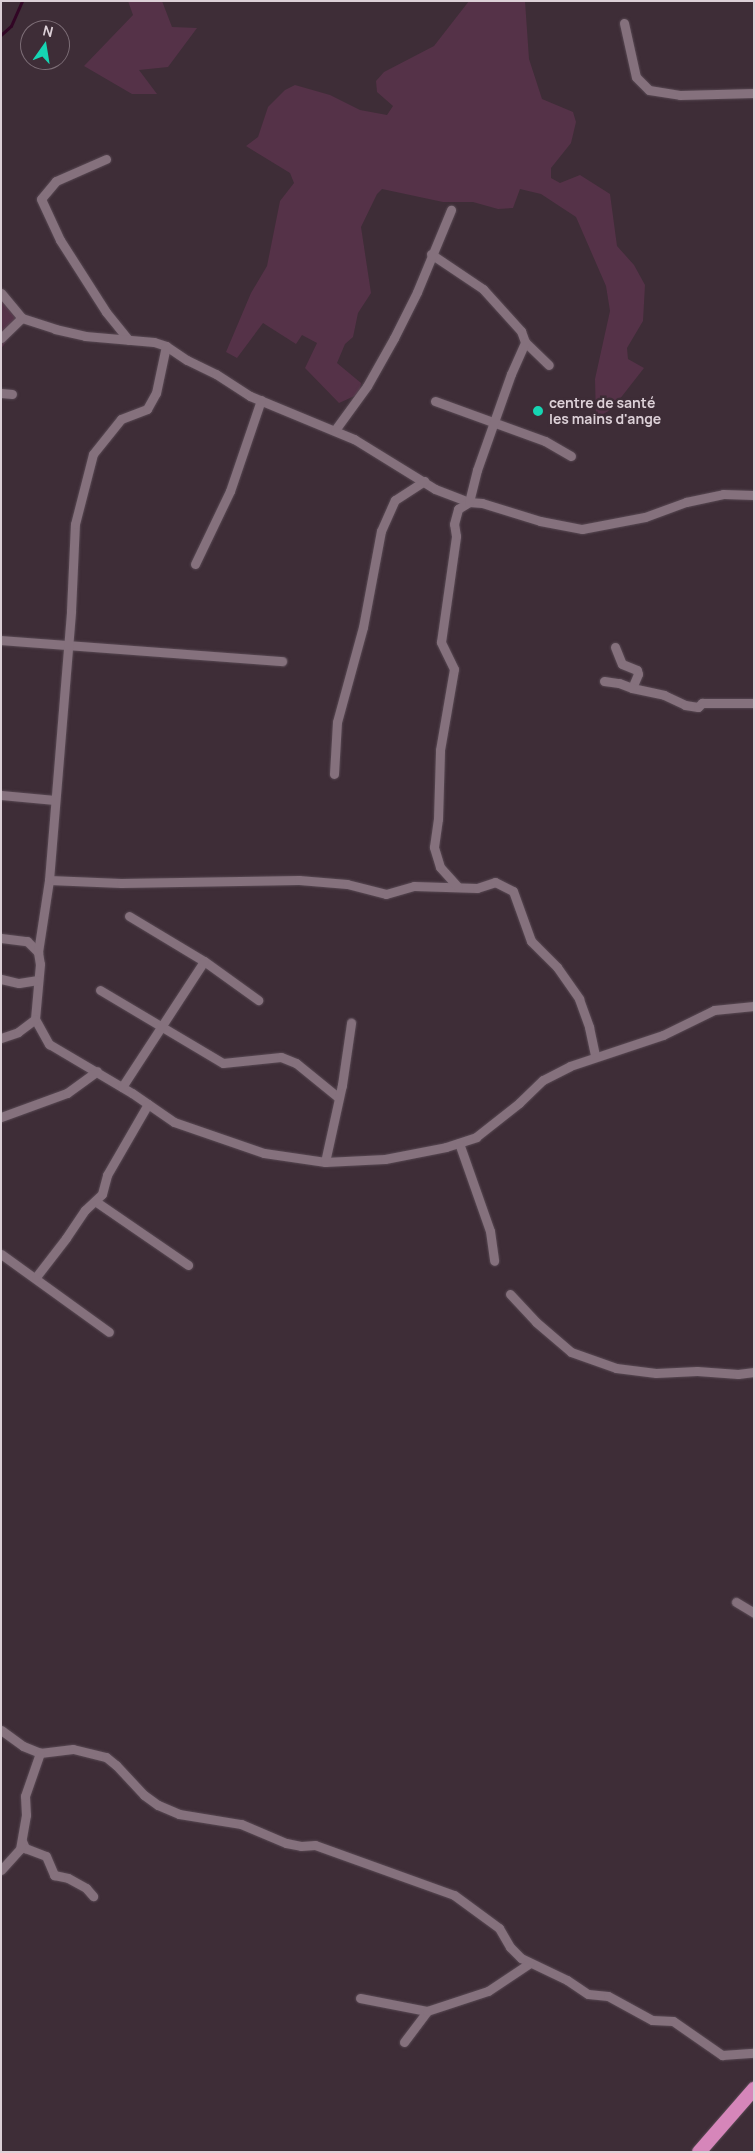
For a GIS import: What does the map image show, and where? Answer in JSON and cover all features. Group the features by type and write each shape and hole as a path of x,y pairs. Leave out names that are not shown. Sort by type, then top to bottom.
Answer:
{"highway":[{"path":"699,2152 754,2090"}],"street":[{"path":"624,23 636,77 649,90 680,95 754,93"},
{"path":"106,160 56,181 41,199 60,240 106,312 129,340"},
{"path":"335,430 367,386 394,338 417,292 431,254 451,210"},
{"path":"431,254 483,288 521,331 525,342 549,365"},
{"path":"1,293 22,318 55,329 85,336 154,342 166,346 187,360 216,374 236,388 335,430 387,458 435,489 469,502 482,503 540,521 582,529 644,516 686,502 723,494 754,495"},
{"path":"1,338 22,318"},
{"path":"458,887 440,867 434,846 438,819 440,750 454,669 441,642 456,536 454,524 458,509 469,502 476,470 511,374 525,342"},
{"path":"166,346 156,393 147,409 120,419 93,454 75,524 68,644 49,880 38,952 40,964 35,1019 49,1044 97,1071 174,1122 211,1135 264,1152 325,1162 385,1159 459,1143 476,1137 520,1103 543,1080 570,1066 595,1056 663,1035 714,1010 754,1006"},
{"path":"1,393 12,394"},
{"path":"195,564 230,491 262,400"},
{"path":"435,401 545,441 571,456"},
{"path":"334,774 337,722 363,627 381,531 395,500 424,481"},
{"path":"1,640 282,661"},
{"path":"615,647 622,664 637,670 638,674 632,688"},
{"path":"604,681 664,695 685,705 698,707 702,703 754,703"},
{"path":"1,795 55,800"},
{"path":"49,880 121,883 299,880 347,884 386,894 414,886 477,888 495,882 513,891 531,941 556,966 579,999 589,1027 595,1056"},
{"path":"128,916 204,962 258,1000"},
{"path":"1,938 27,942 38,952"},
{"path":"122,1087 160,1026 204,962"},
{"path":"1,979 19,983 38,980"},
{"path":"100,990 223,1064 281,1057 296,1064 339,1098"},
{"path":"1,1038 18,1032 35,1019"},
{"path":"325,1162 339,1098 350,1023"},
{"path":"1,1117 68,1093 97,1071"},
{"path":"36,1277 66,1238 84,1210 102,1194 107,1175 148,1104"},
{"path":"459,1143 490,1231 494,1261"},
{"path":"95,1201 188,1265"},
{"path":"1,1254 36,1277 110,1332"},
{"path":"510,1294 536,1322 571,1352 616,1368 656,1373 697,1371 738,1374 754,1372"},
{"path":"736,1602 754,1613"},
{"path":"1,1730 23,1746 40,1753 73,1749 106,1757 144,1795 158,1805 179,1814 241,1824 286,1843 301,1846 315,1845 454,1895 499,1928 510,1947 521,1958 567,1980 588,1994 608,1996 652,2020 673,2021 722,2055 754,2053"},
{"path":"1,1870 20,1849 26,1815 25,1796 40,1753"},
{"path":"22,1841 25,1848 46,1856 54,1875 58,1878 68,1878 86,1888 93,1896"},
{"path":"360,1998 427,2011 488,1990 530,1963"},
{"path":"404,2042 427,2011"}],"shaded area":[{"path":"128,1 162,1 172,27 197,28 168,67 139,70 157,94 132,94 84,66 133,15"},
{"path":"469,1 525,1 529,59 542,99 573,112 576,122 571,143 551,168 551,178 560,183 580,175 610,194 617,246 634,265 645,285 643,321 627,348 628,359 644,368 612,409 596,418 595,379 610,311 606,286 576,217 541,194 520,189 513,208 498,209 473,202 443,202 382,189 377,194 361,227 371,293 358,313 353,337 345,344 337,363 361,383 359,394 339,403 305,368 317,343 302,335 296,344 263,323 237,358 226,352 251,293 267,266 280,201 294,183 290,173 246,146 258,137 268,107 285,90 295,85 330,95 360,110 387,115 393,106 377,92 376,81 384,72 434,46"},
{"path":"1,298 24,316 1,349"}],"waterway":[{"path":"1,35 11,26 22,1"}],"place":[{"name":"centre de santé les mains d'ange","path":"538,411"}]}
